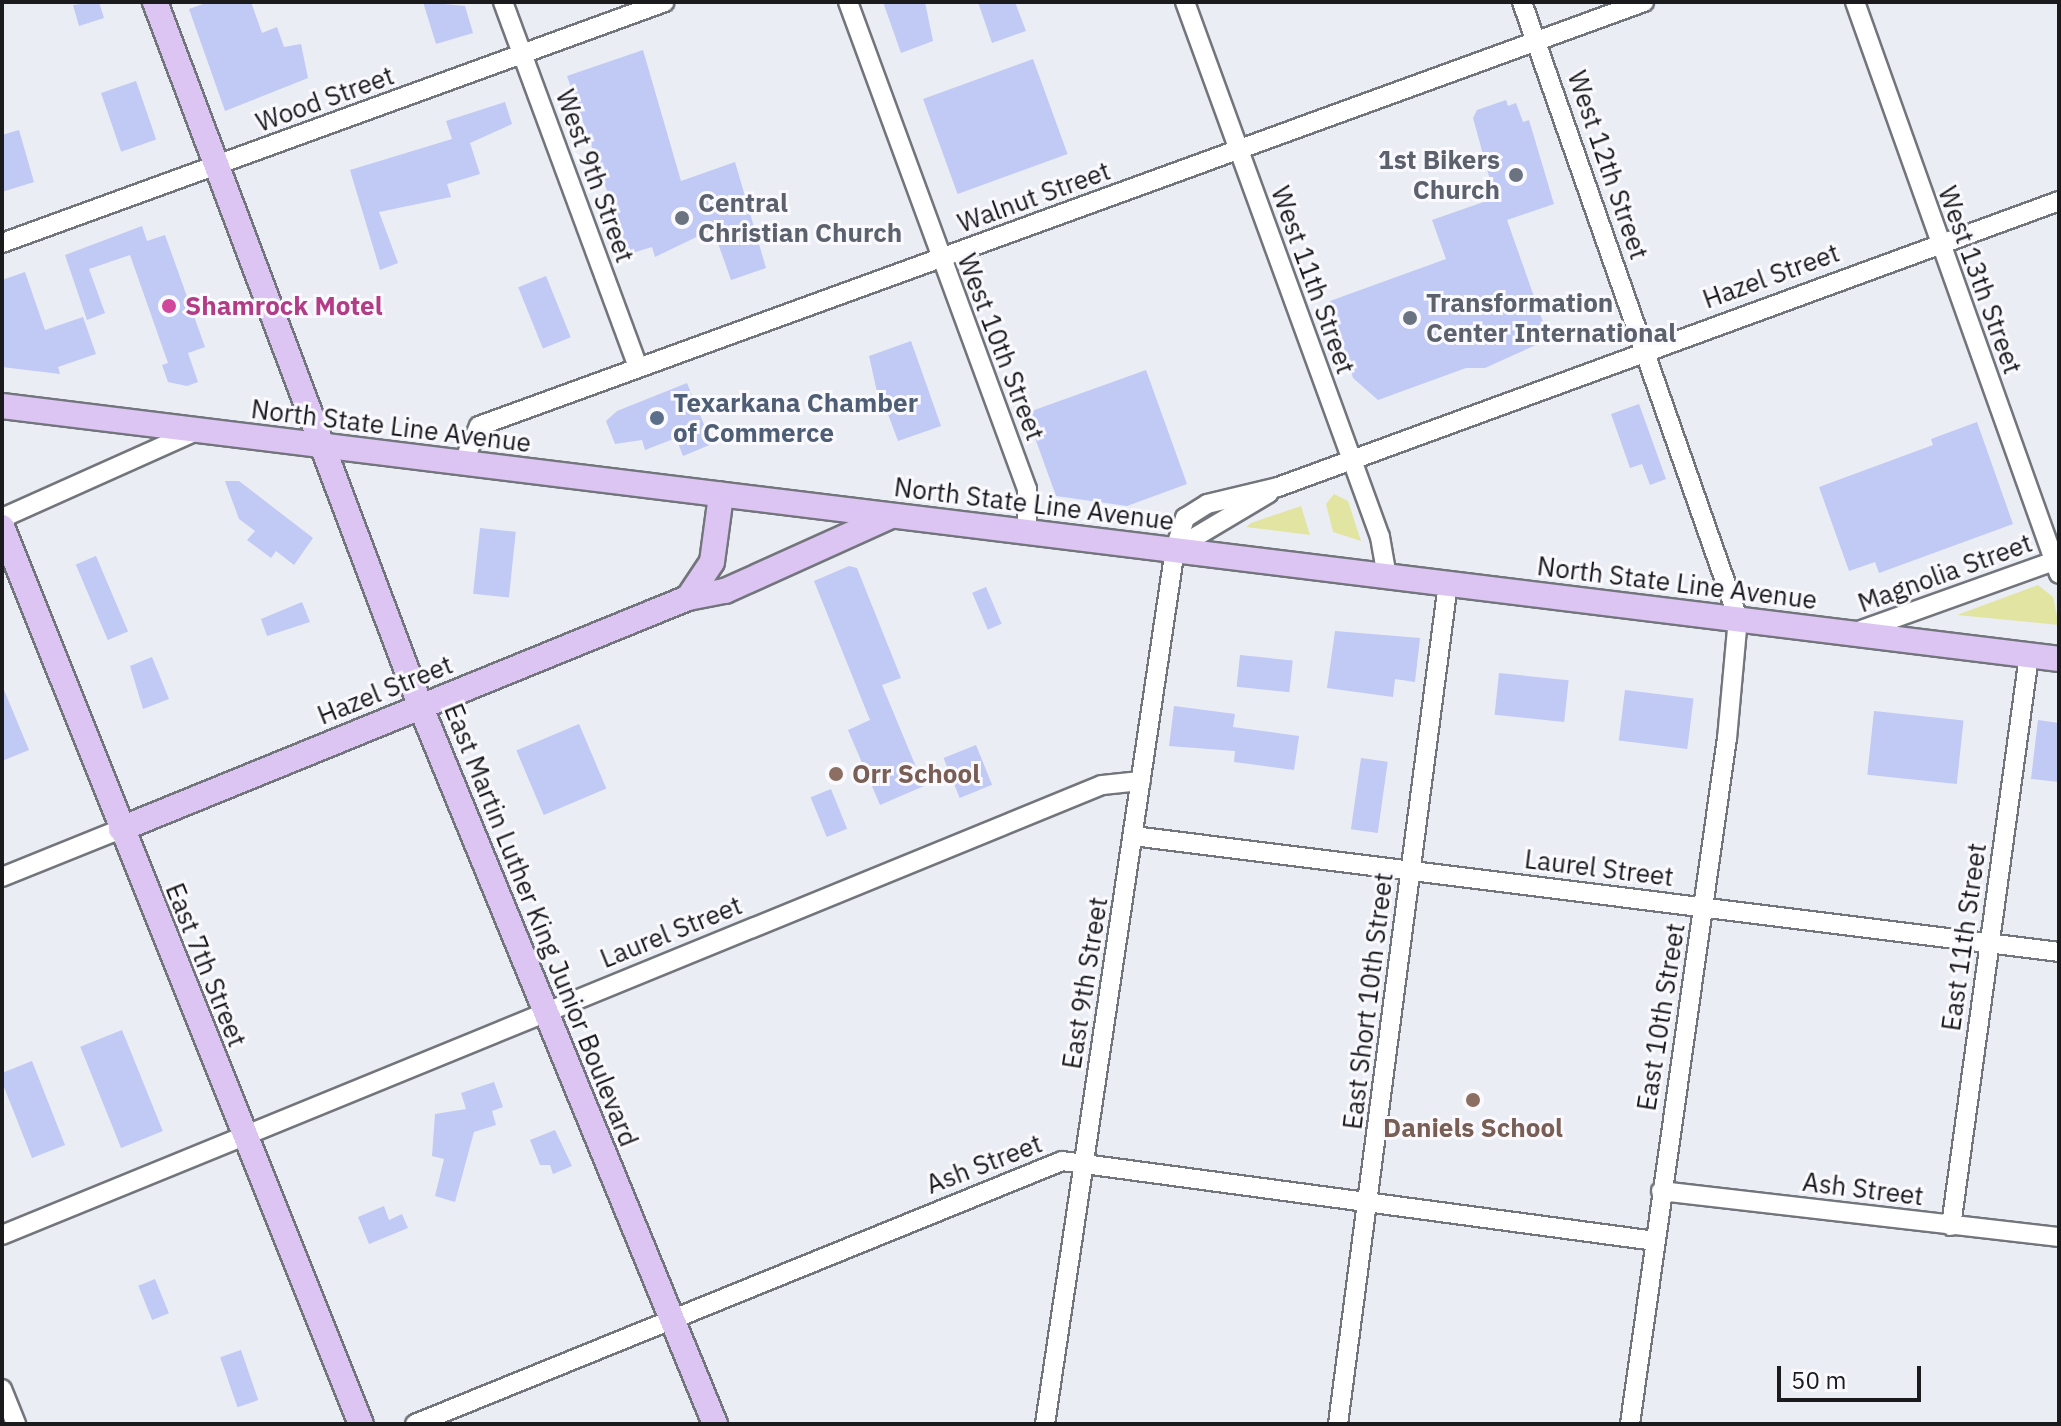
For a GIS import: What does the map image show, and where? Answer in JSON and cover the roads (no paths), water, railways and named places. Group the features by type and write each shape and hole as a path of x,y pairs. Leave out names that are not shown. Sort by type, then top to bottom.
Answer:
{"main road":[{"name":"East Martin Luther King Junior Boulevard","path":"155,2 319,445 420,705 715,1424"},
{"name":"North State Line Avenue","path":"2,406 2059,659"},
{"path":"688,598 712,562 721,495"},
{"name":"Hazel Street","path":"121,829 688,598 725,591 891,516"},
{"name":"East 7th Street","path":"2,527 361,1424"}],"street":[{"name":"West 9th Street","path":"503,2 638,367"},
{"name":"Wood Street","path":"2,243 665,2"},
{"name":"West 10th Street","path":"848,2 1027,489 1027,532"},
{"name":"West 11th Street","path":"1185,2 1380,537 1387,576"},
{"name":"West 12th Street","path":"1522,2 1738,618"},
{"name":"Walnut Street","path":"463,463 479,426 1644,2"},
{"name":"West 13th Street","path":"1855,2 1939,243 2051,523 2057,568"},
{"name":"Hazel Street","path":"1175,549 1190,513 1278,487 2059,201"},
{"path":"2,518 199,430"},
{"name":"East 9th Street","path":"1045,1424 1175,549"},
{"name":"Magnolia Street","path":"1853,633 2057,568"},
{"name":"East Short 10th Street","path":"1338,1424 1370,1201 1448,584"},
{"name":"East 10th Street","path":"1630,1424 1704,908 1738,618"},
{"name":"East 11th Street","path":"1951,1226 2029,656"},
{"name":"Laurel Street","path":"2,1235 1102,785 1141,781"},
{"name":"Hazel Street","path":"2,877 121,829"},
{"name":"Laurel Street","path":"1133,836 2059,952"},
{"name":"Ash Street","path":"415,1424 1041,1166 1084,1161 1655,1241"},
{"name":"Ash Street","path":"1661,1191 2059,1237"},
{"path":"2,1389 16,1424"}],"place":[{"name":"1st Bikers Church","path":"1516,175"},
{"name":"Central Christian Church","path":"682,218"},
{"name":"Shamrock Motel","path":"169,306"},
{"name":"Transformation Center International","path":"1410,318"},
{"name":"Texarkana Chamber of Commerce","path":"657,418"},
{"name":"Orr School","path":"836,774"},
{"name":"Daniels School","path":"1473,1100"}]}
